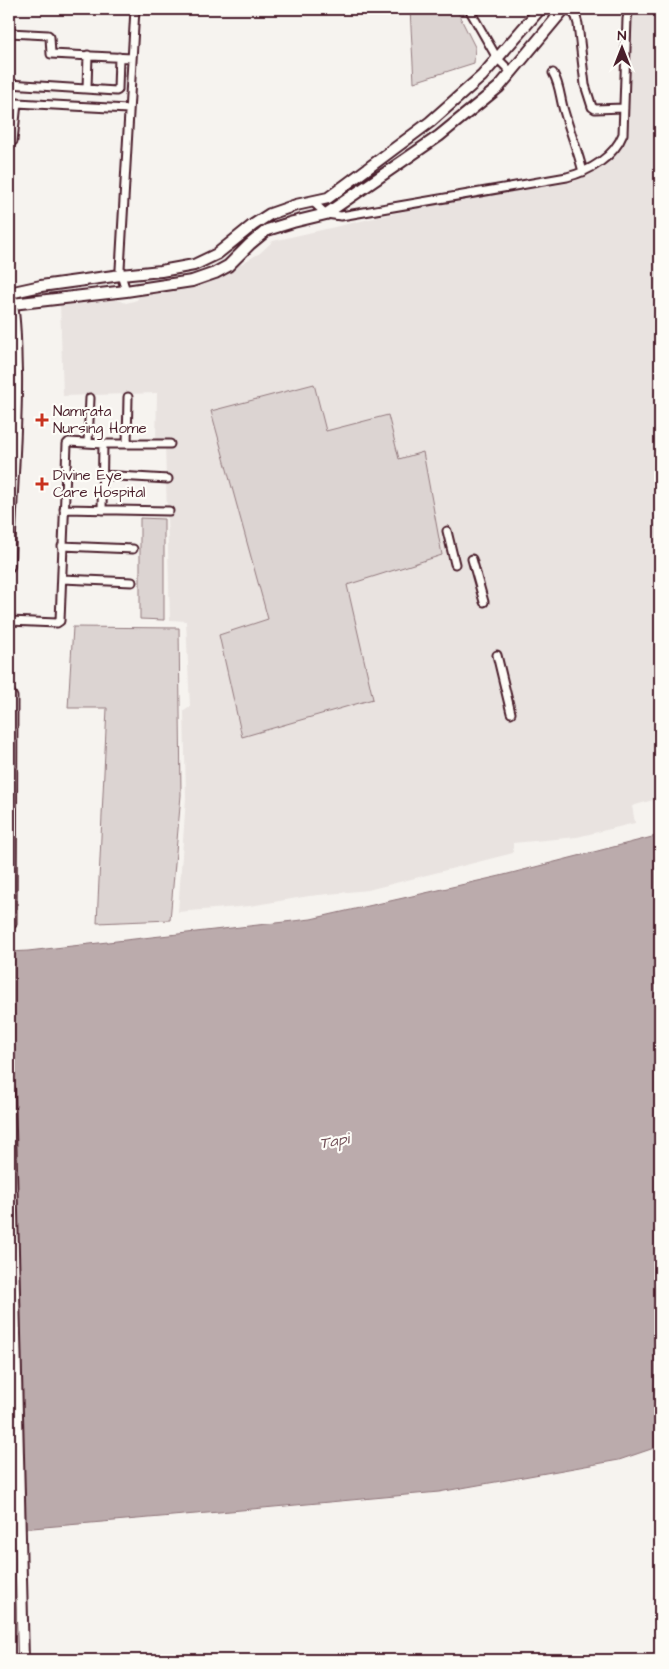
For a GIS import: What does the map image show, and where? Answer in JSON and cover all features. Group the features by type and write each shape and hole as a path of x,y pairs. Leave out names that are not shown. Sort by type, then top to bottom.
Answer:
{"main road":[{"path":"9,566 10,502 15,459 16,402 15,326 11,307 12,298 9,293 41,286 161,271 194,264 217,254 252,225 270,214 296,205 328,198 430,122 482,76 540,9"},
{"path":"11,307 192,281 228,266 267,230 326,214 439,136 499,87 561,12"},
{"path":"9,1089 17,1658"},
{"path":"9,1512 17,1658"}],"street":[{"path":"126,291 121,275 128,109 135,9"},
{"path":"469,9 498,58 511,72"},
{"path":"550,9 561,12"},
{"path":"570,9 578,24 586,85 592,107 595,109 624,108"},
{"path":"313,202 326,214 341,216 567,177 583,172 611,153 618,146 623,134 627,19 630,9"},
{"path":"9,33 48,35 50,37 51,54 132,58"},
{"path":"87,88 88,56"},
{"path":"9,84 117,90 119,57"},
{"path":"553,73 559,86 564,111 583,172"},
{"path":"13,141 17,103 128,109"},
{"path":"127,444 128,397"},
{"path":"88,443 90,398"},
{"path":"9,621 59,622 66,446 69,442 170,444"},
{"path":"102,510 103,444"},
{"path":"102,475 168,479"},
{"path":"64,509 169,511"},
{"path":"447,531 455,564"},
{"path":"62,546 133,549"},
{"path":"472,559 484,602"},
{"path":"62,579 132,582"},
{"path":"497,655 511,713"},
{"path":"9,690 13,697 13,707 12,924 9,926"}],"shaded area":[{"path":"410,9 456,9 475,47 474,63 414,82"},
{"path":"630,9 660,9 660,798 632,806 635,823 577,837 513,843 513,853 368,890 309,896 250,906 178,912 186,798 184,711 190,707 186,621 170,620 165,444 156,442 157,393 63,396 60,301 109,296 126,303 137,300 141,293 211,281 260,253 273,241 440,203 573,182 602,164 627,135"},
{"path":"314,384 326,431 388,415 399,459 423,452 442,555 347,585 373,699 242,737 219,635 268,619 211,411"},
{"path":"140,518 164,519 164,620 140,619"},
{"path":"73,627 179,628 181,795 170,920 97,923 107,708 68,708"}],"water":[{"name":"Tapi","path":"660,835 660,1446 619,1460 439,1492 9,1530 9,952 311,919 500,876"}],"place":[{"name":"Namrata Nursing Home","path":"42,420"},
{"name":"Divine Eye Care Hospital","path":"42,484"}]}
